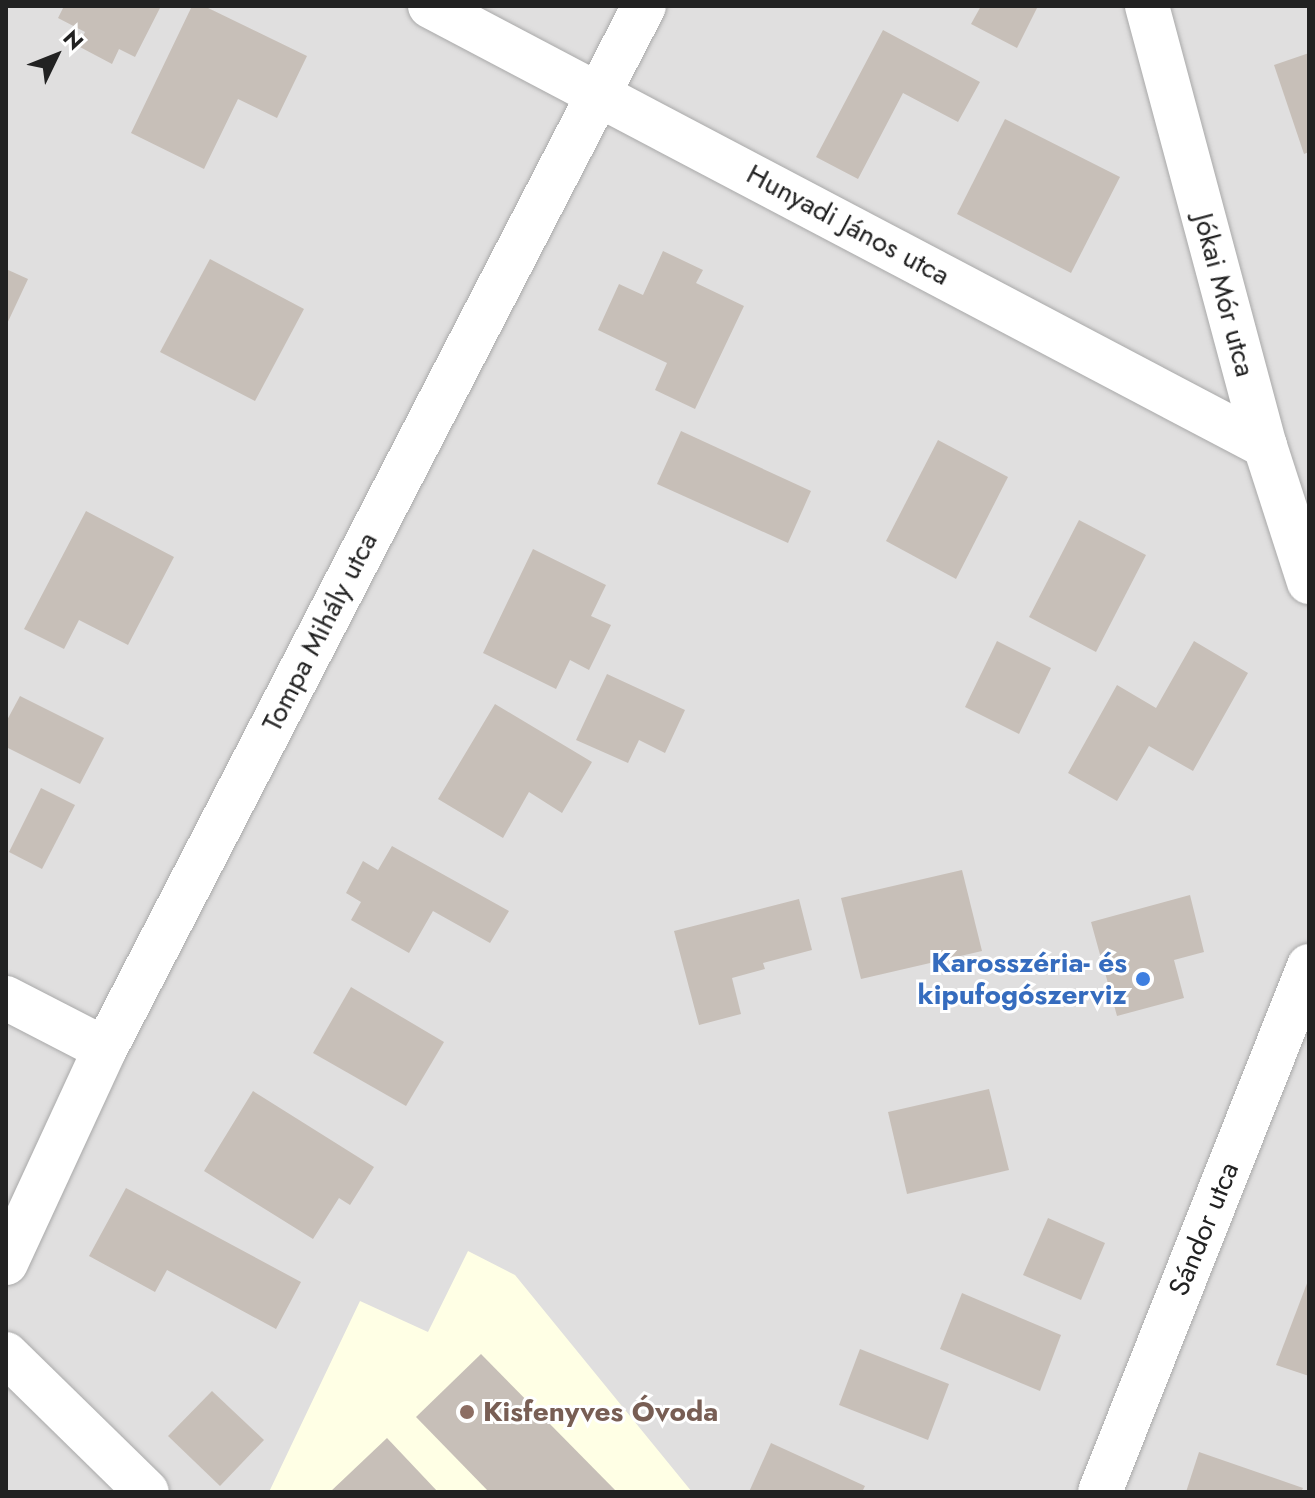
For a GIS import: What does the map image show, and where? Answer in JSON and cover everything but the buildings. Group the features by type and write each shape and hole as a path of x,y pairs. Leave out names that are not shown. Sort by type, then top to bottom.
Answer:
{"street":[{"name":"Hunyadi János utca","path":"430,6 1265,446"},
{"name":"Tompa Mihály utca","path":"6,1263 105,1049 644,6"},
{"name":"Jókai Mór utca","path":"1147,6 1265,446 1309,582"},
{"name":"Sándor utca","path":"1100,1492 1309,966"},
{"path":"6,998 105,1049"},
{"path":"6,1354 147,1492"}],"shaded area":[{"path":"6,6 1309,6 1309,1492 6,1492"},
{"name":"Kisfenyves Óvoda","path":"468,1251 515,1275 692,1492 269,1492 360,1301 428,1332"}],"place":[{"name":"Karosszéria- és kipufogószerviz","path":"1143,979"},
{"name":"Kisfenyves Óvoda","path":"467,1412"}]}
